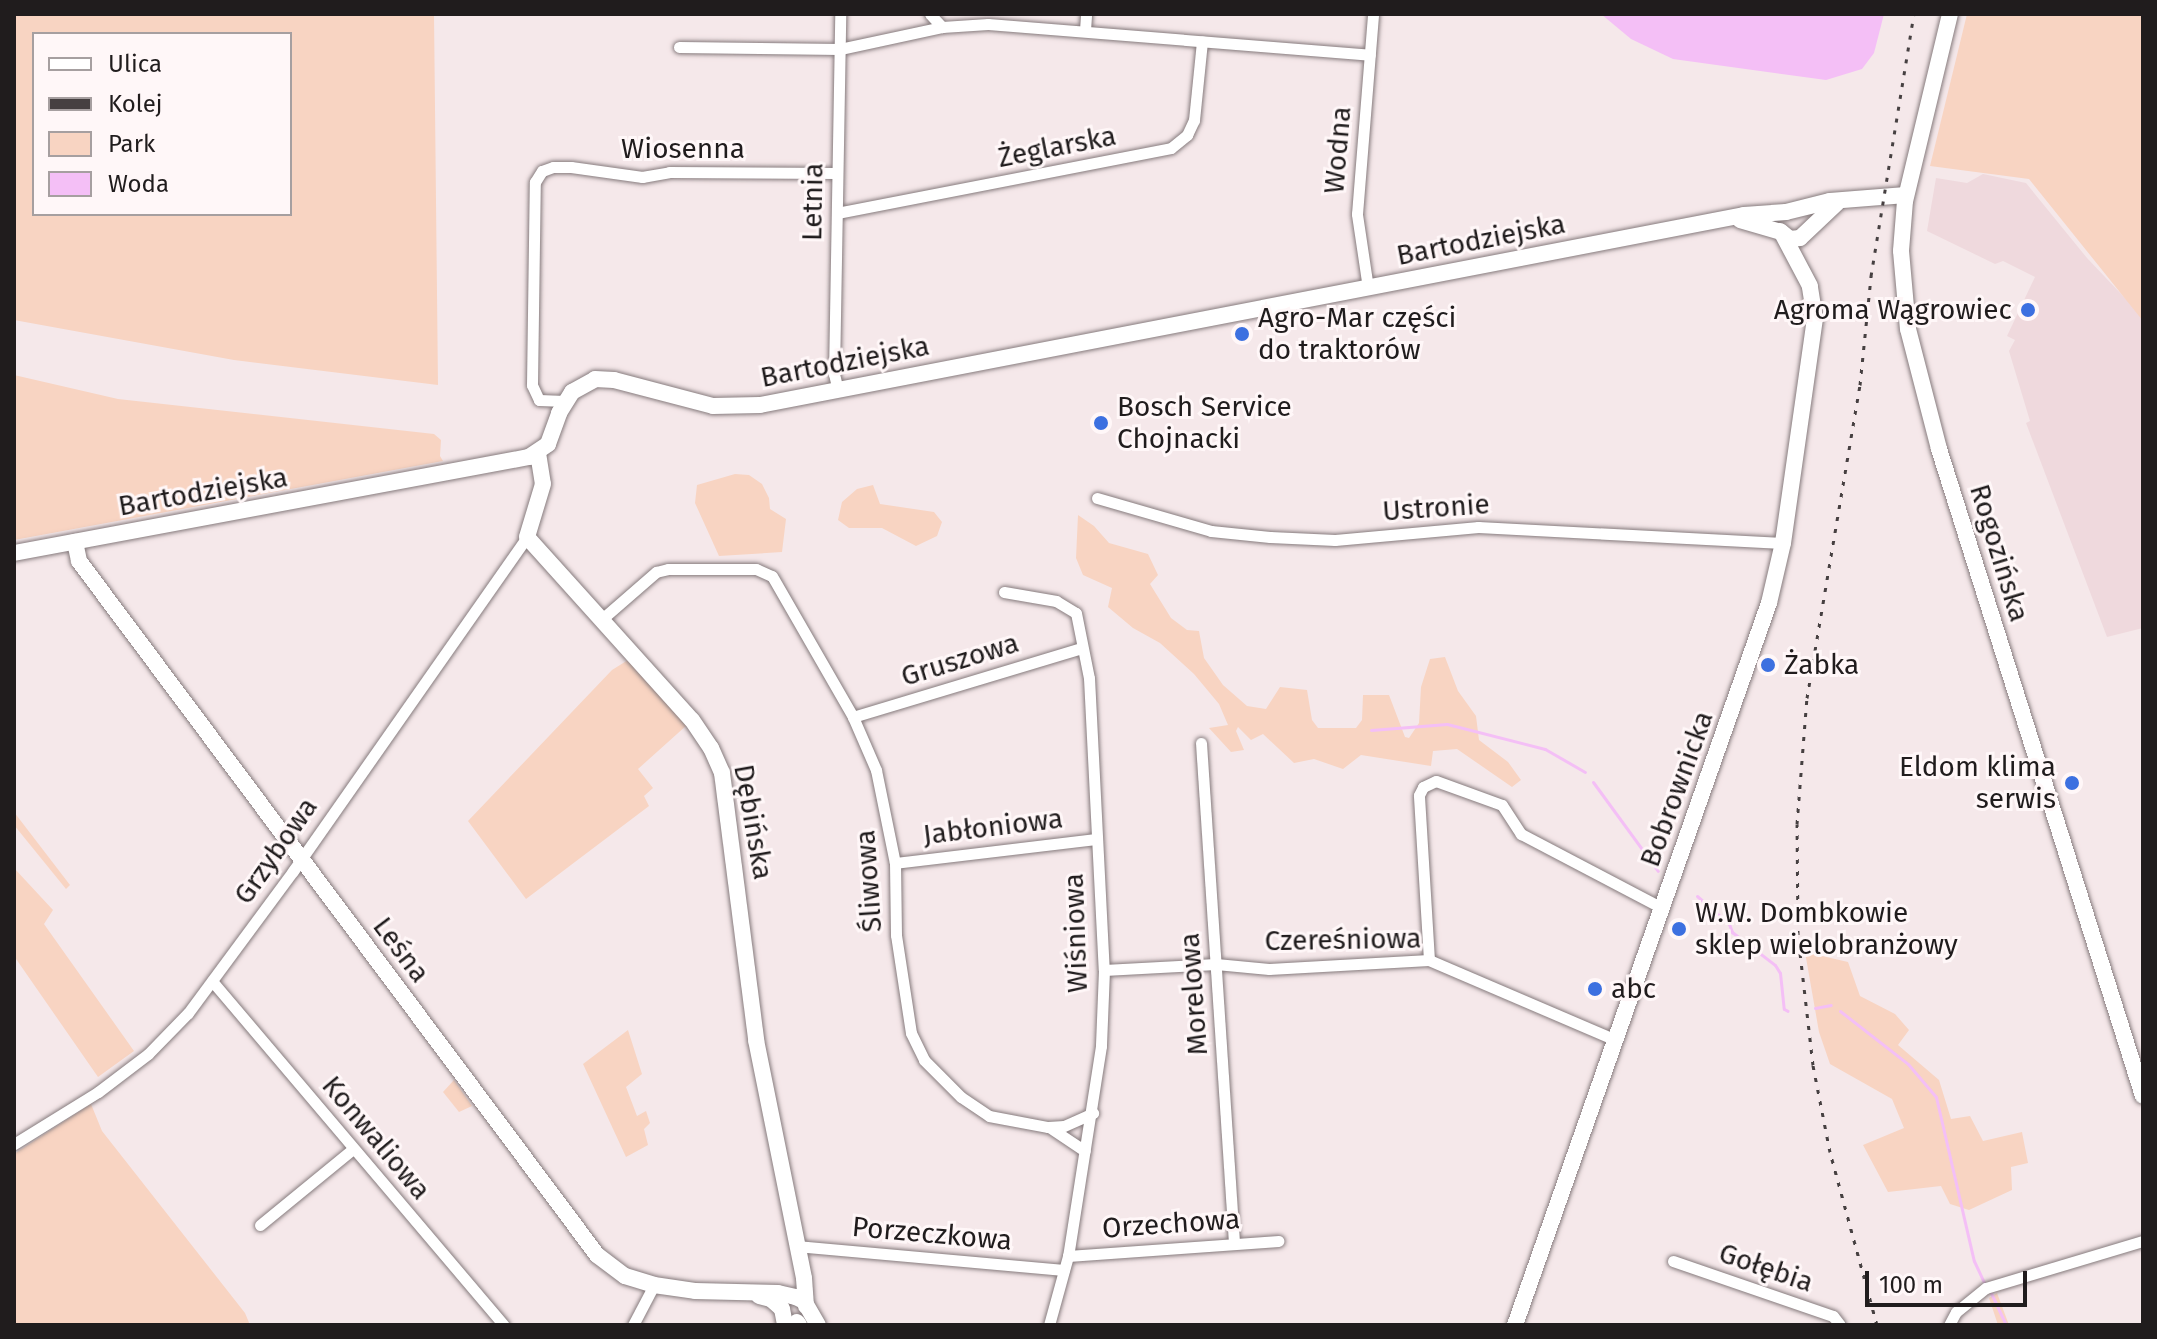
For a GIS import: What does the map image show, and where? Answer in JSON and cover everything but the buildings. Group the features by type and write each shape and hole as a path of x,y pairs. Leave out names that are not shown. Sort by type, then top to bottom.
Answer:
{"street":[{"name":"Letnia","path":"838,391 834,374 840,14"},
{"path":"930,14 942,27"},
{"path":"1085,30 1086,14"},
{"name":"Wodna","path":"1368,288 1357,214 1373,14"},
{"name":"Rogozińska","path":"1950,14 1906,195 1903,282 1910,339 1923,395 2143,1096"},
{"path":"679,47 840,49 988,19 1370,55"},
{"name":"Żeglarska","path":"837,213 1171,148 1191,127 1202,41"},
{"name":"Wiosenna","path":"565,401 539,400 532,385 535,182 542,171 553,167 642,177 669,172 837,173"},
{"name":"Bartodziejska","path":"565,401 580,384 600,378 722,407 752,407 1744,215 1792,211 1822,202 1906,195"},
{"path":"1793,234 1837,203"},
{"path":"1792,211 1806,216 1793,234"},
{"name":"Bobrownicka","path":"1515,1325 1769,603 1783,543 1815,319 1812,291 1796,258 1793,234 1780,219 1792,211"},
{"name":"Bartodziejska","path":"1726,220 1750,220 1793,234"},
{"path":"527,537 543,484 538,453 548,444 565,401"},
{"name":"Bartodziejska","path":"14,553 519,460 538,453"},
{"name":"Ustronie","path":"1097,498 1211,531 1270,537 1335,540 1478,527 1783,543"},
{"name":"Dębińska","path":"527,537 692,720 711,748 722,773 756,1040 800,1268 794,1315"},
{"name":"Grzybowa","path":"14,1144 98,1092 148,1054 212,981 527,537"},
{"name":"Leśna","path":"75,542 79,561 591,1249 620,1273 654,1285 749,1294 778,1293 794,1315"},
{"name":"Śliwowa","path":"602,619 656,572 668,569 756,569 772,576 853,717 876,770 895,863 896,935 911,1033 924,1060 961,1097 989,1116 1026,1126 1048,1127 1064,1126 1093,1113"},
{"name":"Wiśniowa","path":"1004,592 1056,601 1076,613 1089,678 1104,970 1101,1046 1093,1113 1068,1256 1049,1325"},
{"name":"Gruszowa","path":"853,717 1081,648"},
{"name":"Morelowa","path":"1201,743 1234,1243"},
{"path":"1429,960 1419,795 1423,787 1436,781 1502,805 1521,834 1662,908"},
{"name":"Jabłoniowa","path":"895,863 1097,839"},
{"name":"Czereśniowa","path":"1104,970 1216,964 1269,969 1429,960 1616,1040"},
{"name":"Konwaliowa","path":"212,981 504,1325"},
{"name":"Śliwowa","path":"1048,1127 1085,1151"},
{"path":"260,1225 353,1149"},
{"name":"Orzechowa","path":"1068,1256 1278,1241"},
{"path":"1949,1325 1956,1312 1986,1288 2143,1241"},
{"name":"Porzeczkowa","path":"796,1246 1064,1270"},
{"name":"Gołębia","path":"1673,1261 1833,1316 1840,1325"},
{"path":"633,1325 654,1285"},
{"path":"794,1315 818,1325"}],"shaded area":[{"path":"1983,174 2026,183 2087,258 2143,317 2143,628 2107,637 2026,423 2030,421 2009,351 2015,340 2007,336 2035,277 2003,261 1995,264 1927,231 1936,178 1967,183"}],"green space":[{"path":"14,14 434,14 438,385 234,360 14,320"},
{"path":"1967,14 2143,14 2143,321 2029,179 1930,166"},
{"path":"14,375 118,399 434,434 441,440 440,456 443,461 14,540"},
{"path":"735,474 749,475 762,484 769,498 770,509 786,519 782,552 719,556 695,503 697,485"},
{"path":"873,485 880,504 934,512 942,522 937,536 916,546 882,528 849,528 838,520 842,502 857,489"},
{"path":"1078,515 1094,526 1109,543 1148,554 1158,575 1150,584 1171,618 1187,630 1199,631 1204,658 1223,685 1247,706 1266,709 1280,687 1307,690 1312,720 1318,728 1356,728 1362,720 1363,695 1389,695 1405,737 1409,738 1419,723 1421,687 1430,659 1445,657 1458,691 1476,716 1479,740 1508,762 1521,780 1512,787 1457,749 1433,751 1431,766 1361,755 1343,769 1314,759 1294,763 1263,734 1251,740 1238,727 1236,731 1244,750 1231,752 1209,728 1228,725 1219,704 1194,674 1160,643 1133,628 1108,607 1112,588 1083,575 1076,558"},
{"path":"628,660 687,725 638,769 653,788 644,796 649,806 526,899 468,821 612,670"},
{"path":"14,812 70,885 66,889 14,825"},
{"path":"14,868 53,910 44,924 134,1051 98,1077 14,956"},
{"path":"1805,952 1848,962 1860,996 1895,1014 1909,1030 1898,1045 1939,1080 1951,1119 1970,1116 1983,1141 2022,1132 2028,1163 2011,1167 2012,1190 1969,1210 1950,1204 1941,1186 1888,1192 1863,1145 1904,1128 1892,1099 1830,1064 1819,1032"},
{"path":"628,1030 642,1074 626,1087 637,1116 646,1111 650,1123 644,1129 648,1145 626,1157 583,1064"},
{"path":"454,1080 472,1106 459,1112 443,1092"},
{"path":"91,1104 102,1131 245,1313 250,1325 14,1325 14,1154"},
{"path":"1997,1293 2009,1325 1998,1325 1989,1298"}],"water":[{"path":"1601,14 1884,14 1874,53 1862,69 1826,80 1673,59 1631,39"}],"waterway":[{"path":"1371,730 1447,724 1545,749 1585,772"},
{"path":"1593,782 1658,871"},
{"path":"1697,896 1729,924 1732,932 1775,965 1780,973 1784,1009 1788,1011"},
{"path":"1815,1008 1831,1005"},
{"path":"1840,1011 1908,1064 1936,1097 1974,1261 1984,1282"},
{"path":"1991,1293 2006,1325"}],"railway":[{"path":"1877,1325 1830,1152 1813,1065 1798,935 1797,824 1807,698 1860,385 1871,276 1914,14"}],"place":[{"name":"Agroma Wągrowiec","path":"2028,310"},
{"name":"Agro-Mar części do traktorów","path":"1242,334"},
{"name":"Bosch Service Chojnacki","path":"1101,423"},
{"name":"Żabka","path":"1768,665"},
{"name":"Eldom klima serwis","path":"2072,783"},
{"name":"W.W. Dombkowie sklep wielobranżowy","path":"1679,929"},
{"name":"abc","path":"1595,989"}]}
